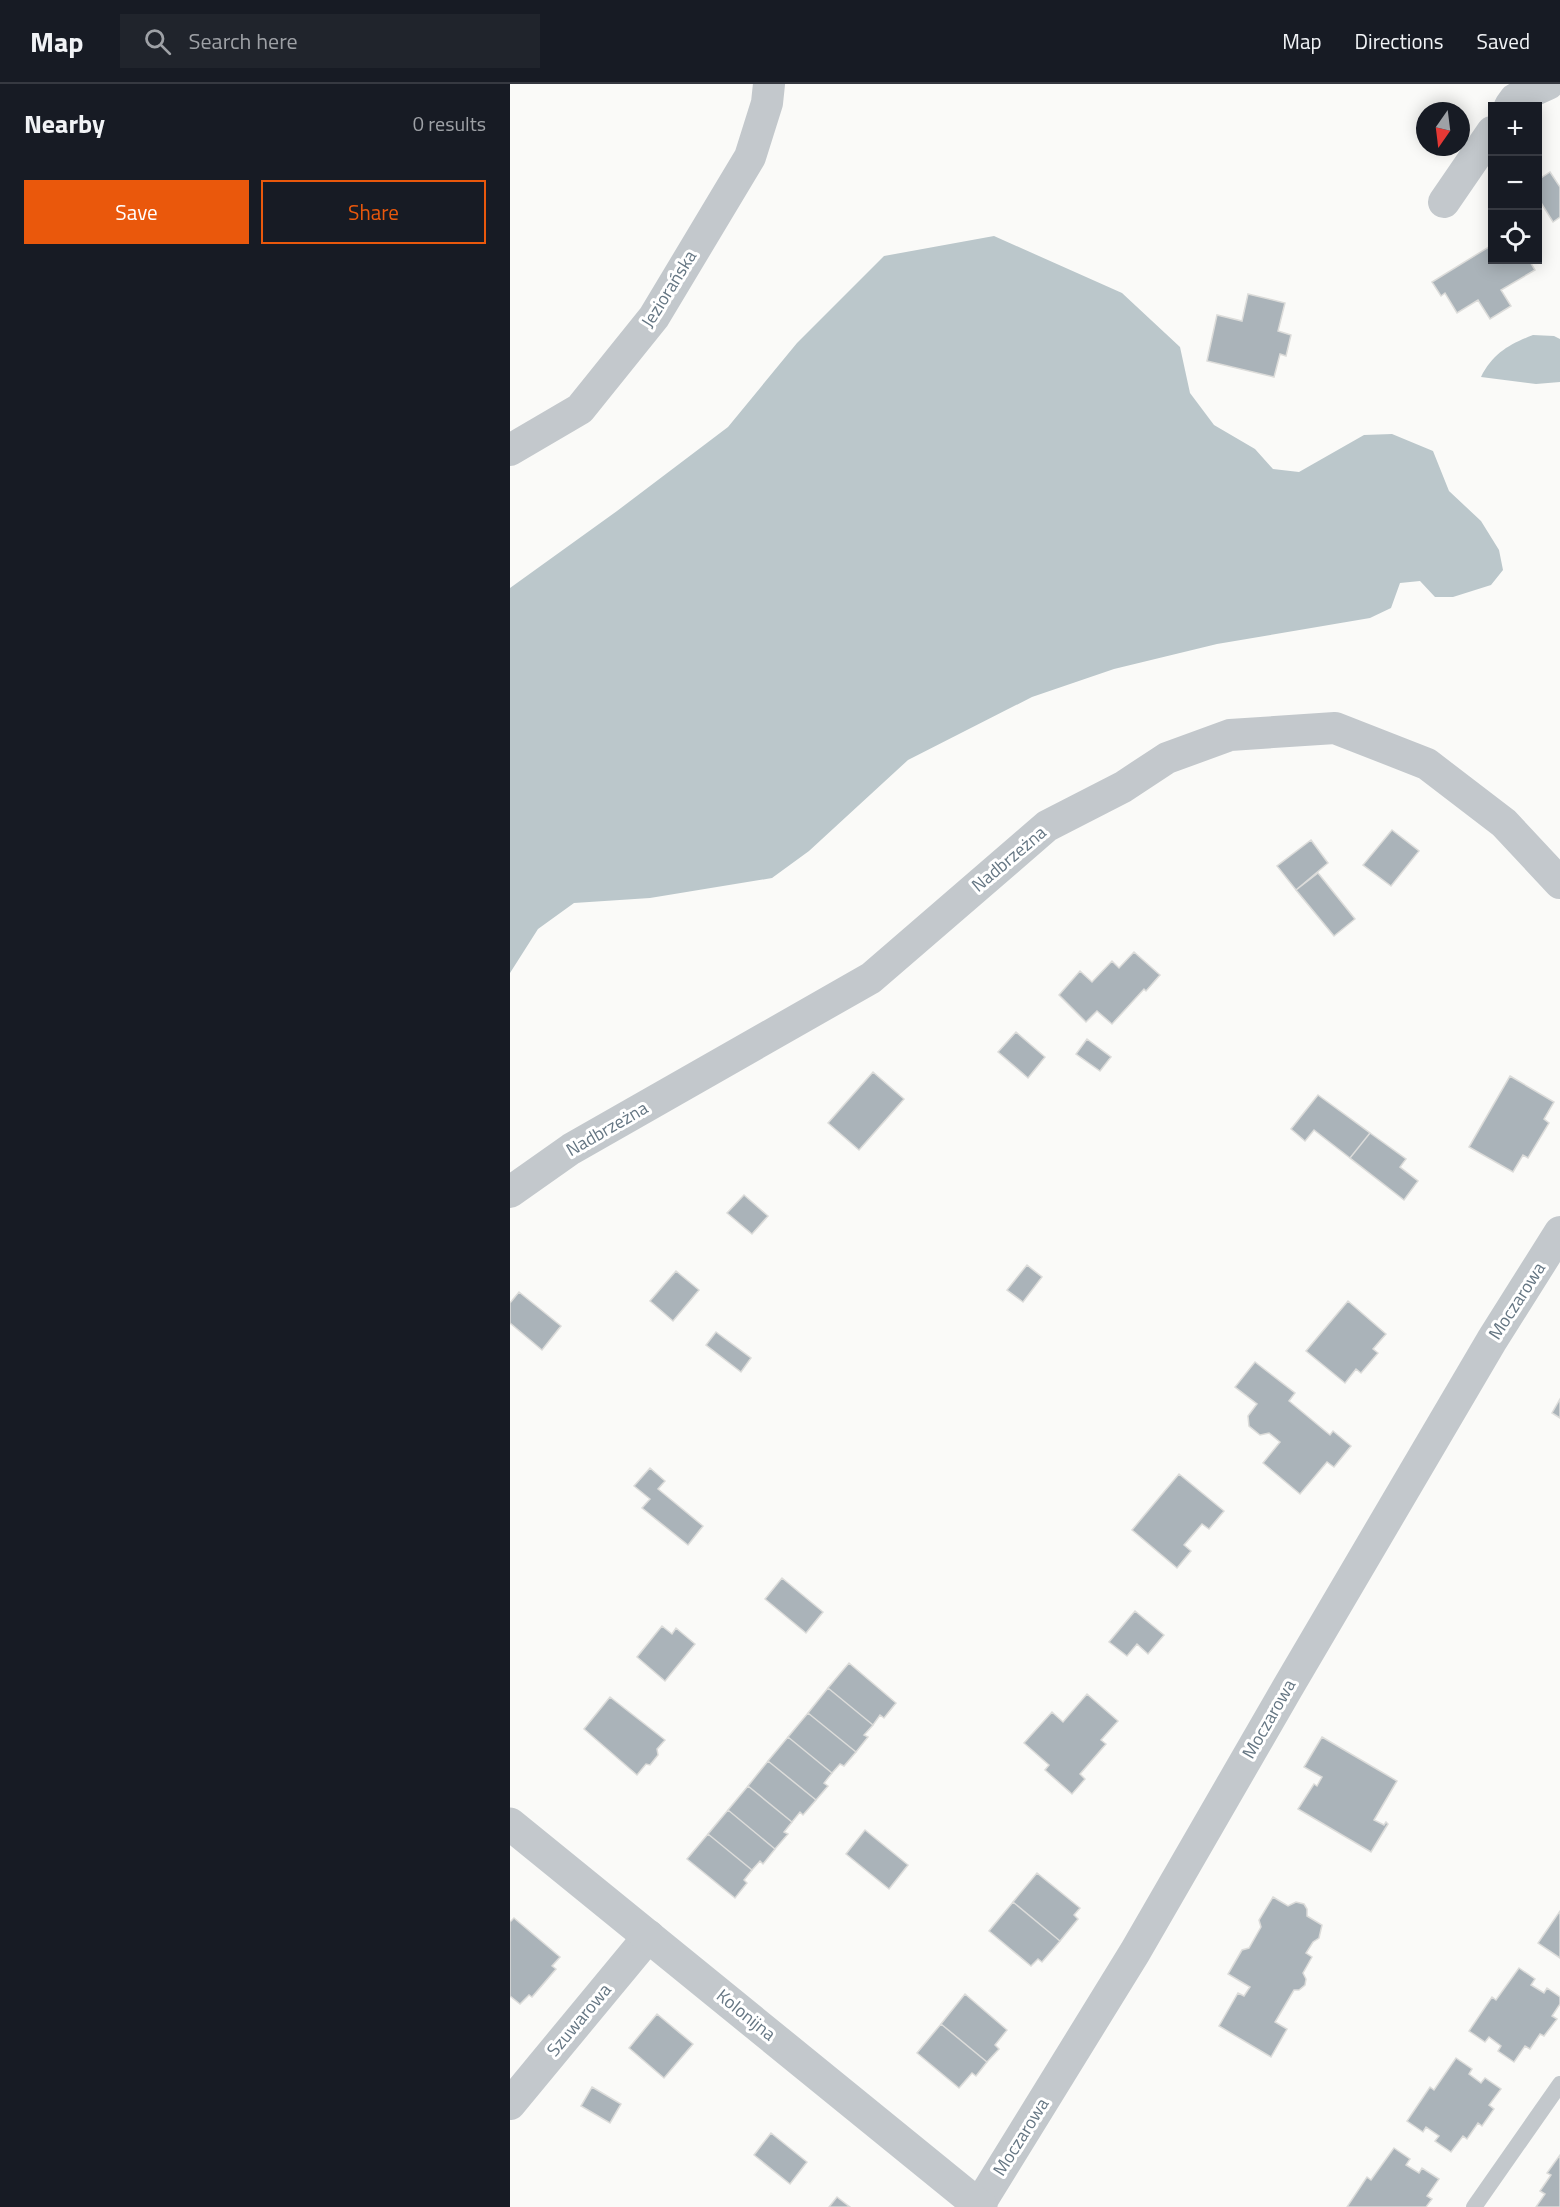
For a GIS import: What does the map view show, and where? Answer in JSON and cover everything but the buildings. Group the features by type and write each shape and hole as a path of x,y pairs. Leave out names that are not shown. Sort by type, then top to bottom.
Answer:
{"street":[{"name":"Jeziorańska","path":"510,450 580,409 654,317 750,158 767,103 769,84"},
{"path":"1513,102 1548,84"},
{"path":"1444,202 1488,138"},
{"name":"Nadbrzeżna","path":"510,1192 571,1149 871,978 1047,826 1123,787 1167,758 1230,735 1335,728 1427,764 1504,823 1560,883"},
{"name":"Moczarowa","path":"980,2206 1135,1952 1492,1340 1560,1232"},
{"name":"Kolonijna","path":"510,1824 980,2206"},
{"name":"Szuwarowa","path":"510,2104 649,1936"}],"lane":[{"path":"1474,2207 1560,2084"}],"shaded area":[{"path":"994,236 1122,293 1180,347 1190,393 1214,425 1255,449 1273,469 1299,472 1364,435 1392,434 1433,451 1449,491 1481,521 1499,550 1503,570 1491,585 1453,597 1435,597 1420,581 1400,583 1391,608 1370,618 1217,644 1114,669 1032,697 908,760 809,851 772,878 650,898 574,903 538,929 510,973 510,588 728,427 797,343 884,256"},
{"path":"1533,335 1554,336 1560,339 1560,382 1536,384 1481,377 1503,350"}]}
